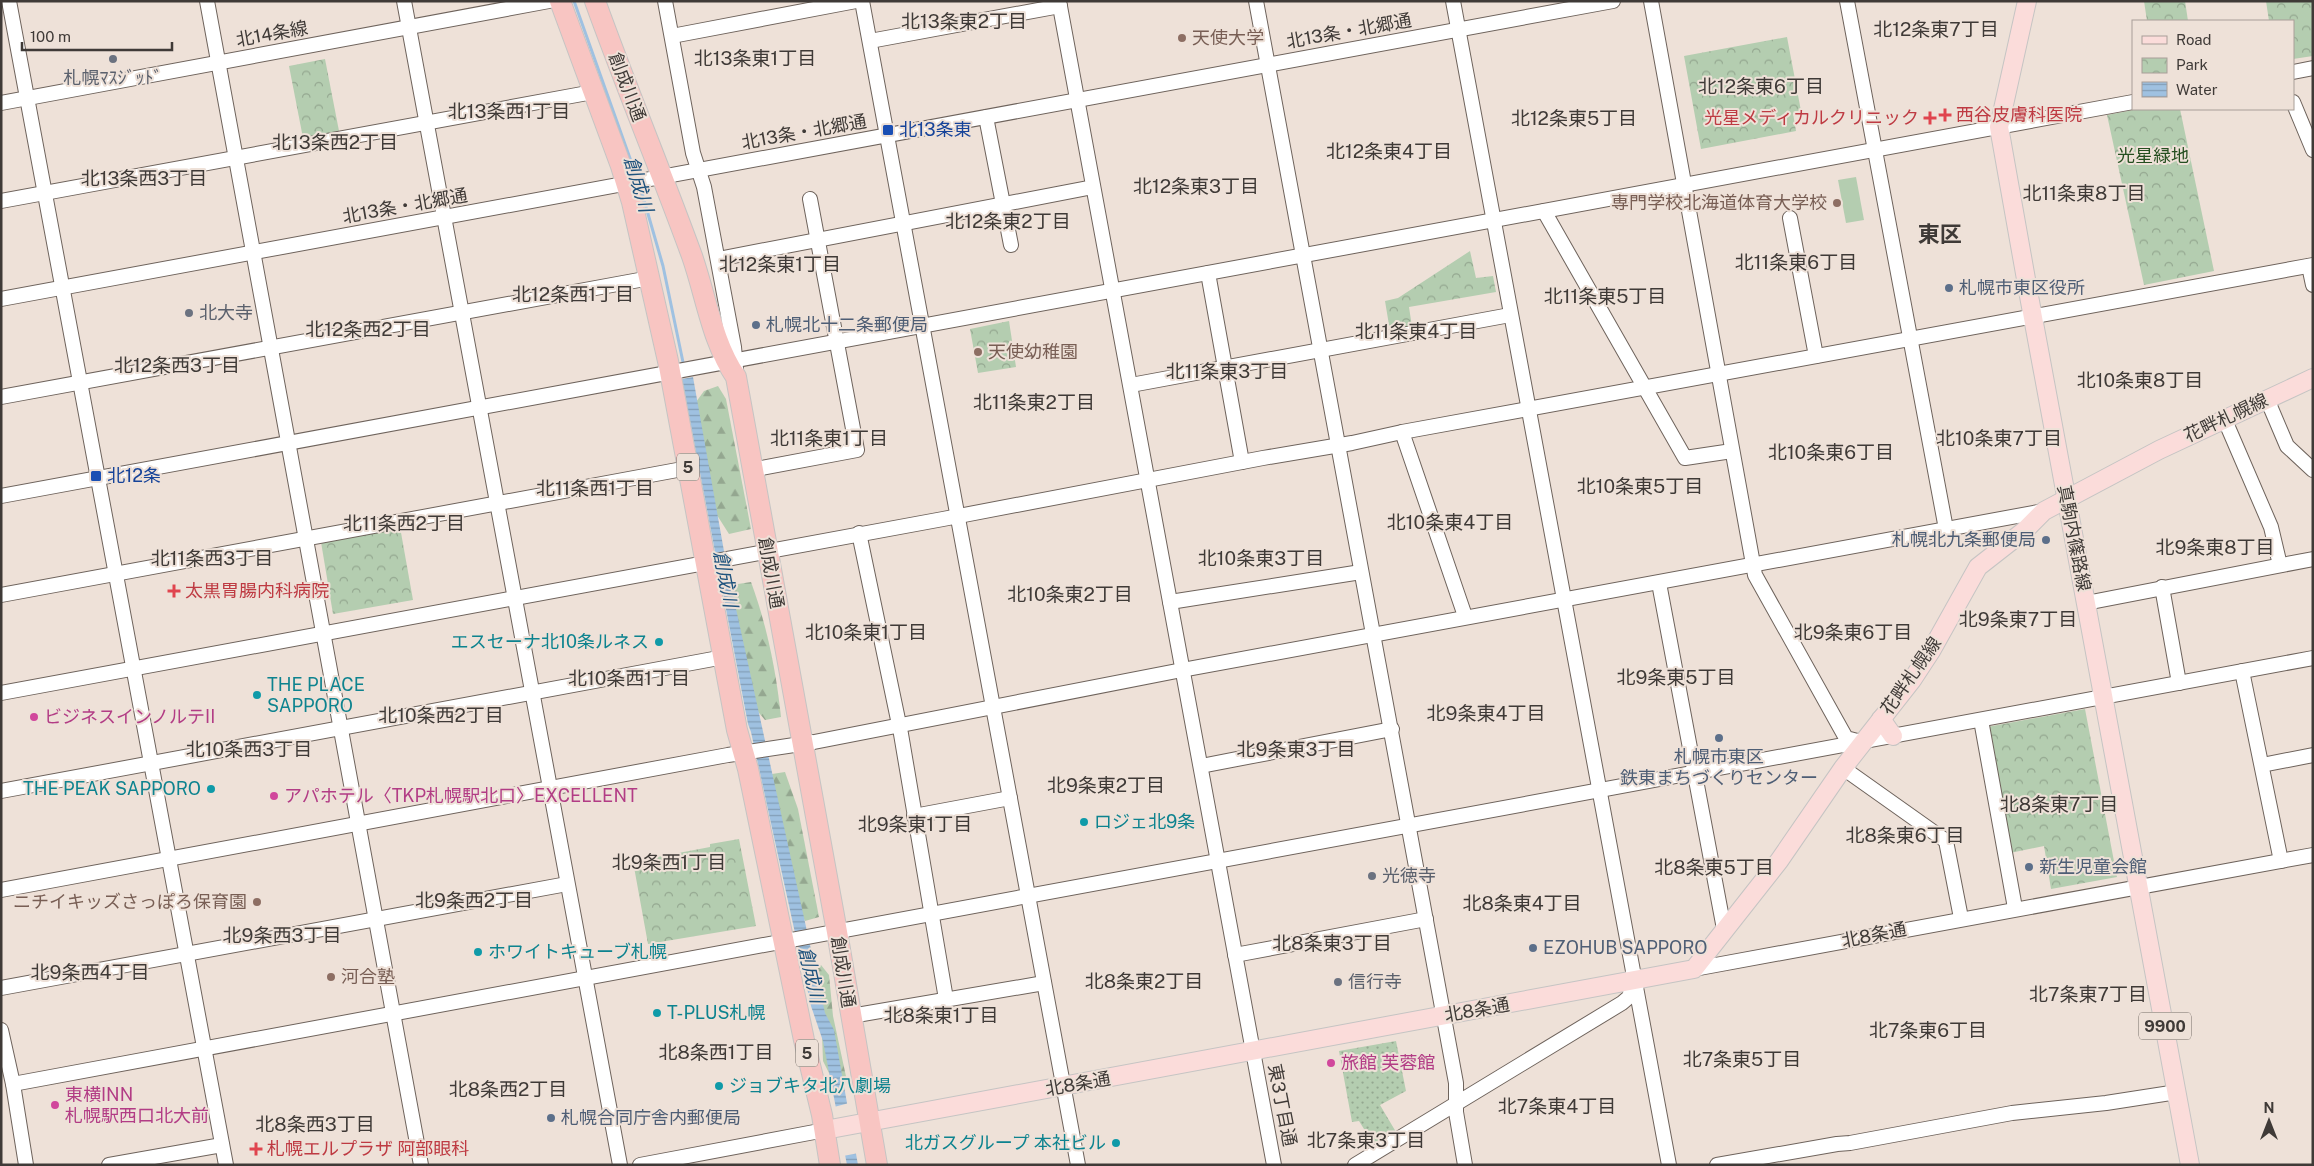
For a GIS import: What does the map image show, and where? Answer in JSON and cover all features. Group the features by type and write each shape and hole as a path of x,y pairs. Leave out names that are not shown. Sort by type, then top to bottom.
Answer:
{"highway":[{"name":"創成川通","path":"560,1 593,92 696,270 732,366 851,1016 846,1126 830,1165"},
{"name":"創成川通","path":"596,1 625,85 643,181 650,278 680,371 688,468 716,561 724,657 756,751 796,940 846,1126 877,1165"}],"main road":[{"name":"真駒内篠路線","path":"2027,1 1999,127 2066,500 2178,1092 2190,1165"},
{"name":"花畔札幌線","path":"1694,969 1779,861 1842,768 1882,719 1932,651 1978,567 2024,531 2044,511 2224,418 2312,381"},
{"path":"1882,719 1893,736"},
{"name":"北8条通","path":"846,1126 1694,969"}],"street":[{"path":"207,1 421,1165"},
{"path":"404,1 620,1165"},
{"name":"北14条線","path":"1,103 549,1"},
{"path":"665,1 693,153 704,187 718,259 732,366"},
{"path":"672,36 856,1"},
{"path":"862,1 1078,1165"},
{"path":"1256,1 1444,1016 1456,1083 1456,1112 1465,1165"},
{"path":"1453,1 1669,1165"},
{"name":"北13条・北郷通","path":"1,300 1613,1"},
{"path":"1650,1 1755,575 1846,738 1862,742"},
{"path":"1847,1 1946,529"},
{"path":"10,3 226,1165"},
{"path":"870,41 1059,4"},
{"name":"東3丁目通","path":"1059,4 1274,1165"},
{"path":"2294,72 2313,68"},
{"path":"1,201 593,92"},
{"path":"1,496 680,371 732,366 837,342 2132,102"},
{"path":"2294,104 2313,150"},
{"path":"986,117 1011,245"},
{"path":"718,259 1093,187"},
{"path":"752,470 857,450 810,199"},
{"path":"1544,211 1685,458 1732,451"},
{"path":"1790,218 1816,356"},
{"path":"1,693 1242,462 1338,446 1402,432 1910,340 2034,315 2311,266 2313,285"},
{"path":"1208,273 1242,462"},
{"path":"1,397 650,278"},
{"path":"1131,386 1510,315"},
{"path":"2267,399 2287,446 2313,470"},
{"path":"2224,418 2271,528 2280,564"},
{"path":"1402,432 1465,616"},
{"path":"1,595 688,468"},
{"path":"1,890 802,743 1465,616 1659,583 2044,511"},
{"path":"859,533 898,725 946,999"},
{"path":"2086,603 2313,559"},
{"path":"1170,602 1362,572"},
{"path":"1659,583 1724,929"},
{"path":"2162,587 2179,682"},
{"path":"1,791 724,657"},
{"path":"13,1084 2313,658"},
{"path":"2242,671 2281,861"},
{"path":"1981,720 2015,908"},
{"path":"1200,766 1392,730"},
{"path":"2262,765 2313,755"},
{"path":"1842,768 1946,842 1960,918"},
{"path":"914,816 1010,798"},
{"name":"北8条通","path":"1694,969 1960,918 2313,855"},
{"path":"1,988 568,884"},
{"path":"1235,955 1426,918"},
{"path":"1355,1165 1622,1003 1628,997 1634,981"},
{"path":"851,1016 1044,983"},
{"path":"1,1030 13,1084 26,1165"},
{"path":"1717,1165 2012,1113 2106,1104 2178,1092"},
{"name":"北8条通","path":"640,1165 846,1126"},
{"path":"109,1165 222,1144"}],"green space":[{"path":"2144,1 2185,1 2188,20 2147,20"},
{"path":"2266,1 2313,1 2313,56 2294,59 2294,20 2269,20"},
{"path":"1787,37 1801,111 1793,113 1796,131 1701,149 1684,56"},
{"path":"325,59 339,131 303,138 289,66"},
{"name":"光星緑地","path":"2133,110 2180,110 2214,271 2144,285 2107,115"},
{"path":"1856,177 1864,220 1846,223 1838,180"},
{"path":"1470,251 1476,278 1493,276 1496,292 1409,307 1412,327 1390,331 1385,301 1398,298"},
{"path":"1009,321 1016,367 978,373 970,329"},
{"path":"718,386 726,399 751,529 729,534 715,512 696,402 704,391"},
{"path":"400,527 413,600 333,614 321,542"},
{"path":"751,582 770,648 781,717 765,720 747,699 731,591 738,584"},
{"path":"2085,709 2117,877 2051,889 2044,846 2010,853 1987,727"},
{"path":"785,772 798,809 819,917 805,921 788,890 772,774"},
{"path":"739,839 756,926 648,944 634,867 648,865 647,859 710,847 710,844"},
{"path":"821,965 829,975 833,1016 847,1081 838,1091 823,1061 822,1035 811,969"},
{"path":"1396,1041 1406,1091 1380,1105 1396,1132 1374,1145 1359,1121 1352,1122 1339,1051"}],"water":[{"path":"693,377 727,568 825,1013 834,1030 858,1165 847,1165 823,1041 811,1006 748,724 682,379"}],"pier":[{"path":"849,1103 859,1153 843,1156 834,1107"}],"waterway":[{"name":"創成川","path":"574,1 637,178"},
{"name":"創成川","path":"640,186 663,266 684,367"}],"place":[{"name":"天使大学","path":"1182,38"},
{"name":"札幌ﾏｽｼﾞｯﾄﾞ","path":"113,59"},
{"name":"西谷皮膚科医院","path":"1945,115"},
{"name":"光星メディカルクリニック","path":"1930,118"},
{"name":"北13条東","path":"888,130"},
{"name":"専門学校北海道体育大学校","path":"1837,203"},
{"name":"札幌市東区役所","path":"1949,288"},
{"name":"北大寺","path":"189,313"},
{"name":"札幌北十二条郵便局","path":"756,325"},
{"name":"天使幼稚園","path":"978,352"},
{"name":"北12条","path":"96,476"},
{"name":"札幌北九条郵便局","path":"2046,540"},
{"name":"太黒胃腸内科病院","path":"174,591"},
{"name":"エスセーナ北10条ルネス","path":"659,642"},
{"name":"THE PLACE SAPPORO","path":"257,695"},
{"name":"ビジネスインノルテII","path":"34,717"},
{"name":"札幌市東区 鉄東まちづくりセンター","path":"1719,738"},
{"name":"THE PEAK SAPPORO","path":"211,789"},
{"name":"アパホテル〈TKP札幌駅北口〉EXCELLENT","path":"274,796"},
{"name":"ロジェ北9条","path":"1084,822"},
{"name":"新生児童会館","path":"2029,867"},
{"name":"光徳寺","path":"1372,876"},
{"name":"ニチイキッズさっぽろ保育園","path":"257,902"},
{"name":"EZOHUB SAPPORO","path":"1533,948"},
{"name":"ホワイトキューブ札幌","path":"478,952"},
{"name":"河合塾","path":"331,977"},
{"name":"信行寺","path":"1338,982"},
{"name":"T-PLUS札幌","path":"657,1013"},
{"name":"旅館 芙蓉館","path":"1331,1063"},
{"name":"ジョブキタ北八劇場","path":"719,1086"},
{"name":"東横INN 札幌駅西口北大前","path":"55,1105"},
{"name":"札幌合同庁舎内郵便局","path":"551,1118"},
{"name":"北ガスグループ 本社ビル","path":"1116,1143"},
{"name":"札幌エルプラザ 阿部眼科","path":"256,1149"}],"district":[{"name":"北13条東2丁目","path":"964,21"},
{"name":"北12条東7丁目","path":"1936,29"},
{"name":"北13条東1丁目","path":"755,58"},
{"name":"北12条東6丁目","path":"1761,86"},
{"name":"北13条西1丁目","path":"509,111"},
{"name":"北12条東5丁目","path":"1574,118"},
{"name":"北13条西2丁目","path":"335,142"},
{"name":"北12条東4丁目","path":"1389,151"},
{"name":"北13条西3丁目","path":"144,178"},
{"name":"北12条東3丁目","path":"1196,186"},
{"name":"北11条東8丁目","path":"2084,193"},
{"name":"北12条東2丁目","path":"1008,221"},
{"name":"東区","path":"1940,234"},
{"name":"北11条東6丁目","path":"1796,262"},
{"name":"北12条東1丁目","path":"780,264"},
{"name":"北12条西1丁目","path":"573,294"},
{"name":"北11条東5丁目","path":"1605,296"},
{"name":"北12条西2丁目","path":"368,329"},
{"name":"北11条東4丁目","path":"1416,331"},
{"name":"北12条西3丁目","path":"177,365"},
{"name":"北11条東3丁目","path":"1227,371"},
{"name":"北10条東8丁目","path":"2140,380"},
{"name":"北11条東2丁目","path":"1034,402"},
{"name":"北11条東1丁目","path":"829,438"},
{"name":"北10条東7丁目","path":"1999,438"},
{"name":"北10条東6丁目","path":"1831,452"},
{"name":"北10条東5丁目","path":"1640,486"},
{"name":"北11条西1丁目","path":"595,488"},
{"name":"北10条東4丁目","path":"1450,522"},
{"name":"北11条西2丁目","path":"404,523"},
{"name":"北9条東8丁目","path":"2215,547"},
{"name":"北11条西3丁目","path":"212,558"},
{"name":"北10条東3丁目","path":"1261,558"},
{"name":"北10条東2丁目","path":"1070,594"},
{"name":"北9条東7丁目","path":"2018,619"},
{"name":"北10条東1丁目","path":"866,632"},
{"name":"北9条東6丁目","path":"1853,632"},
{"name":"北9条東5丁目","path":"1676,677"},
{"name":"北10条西1丁目","path":"629,678"},
{"name":"北9条東4丁目","path":"1486,713"},
{"name":"北10条西2丁目","path":"441,715"},
{"name":"北10条西3丁目","path":"249,749"},
{"name":"北9条東3丁目","path":"1296,749"},
{"name":"北9条東2丁目","path":"1106,785"},
{"name":"北8条東7丁目","path":"2059,804"},
{"name":"北9条東1丁目","path":"915,824"},
{"name":"北8条東6丁目","path":"1905,835"},
{"name":"北9条西1丁目","path":"669,862"},
{"name":"北8条東5丁目","path":"1714,867"},
{"name":"北9条西2丁目","path":"474,900"},
{"name":"北8条東4丁目","path":"1522,903"},
{"name":"北9条西3丁目","path":"282,935"},
{"name":"北8条東3丁目","path":"1332,943"},
{"name":"北9条西4丁目","path":"90,972"},
{"name":"北8条東2丁目","path":"1144,981"},
{"name":"北7条東7丁目","path":"2088,994"},
{"name":"北8条東1丁目","path":"941,1015"},
{"name":"北7条東6丁目","path":"1928,1030"},
{"name":"北8条西1丁目","path":"716,1052"},
{"name":"北7条東5丁目","path":"1742,1059"},
{"name":"北8条西2丁目","path":"508,1089"},
{"name":"北7条東4丁目","path":"1557,1106"},
{"name":"北8条西3丁目","path":"315,1124"},
{"name":"北7条東3丁目","path":"1366,1140"}]}
